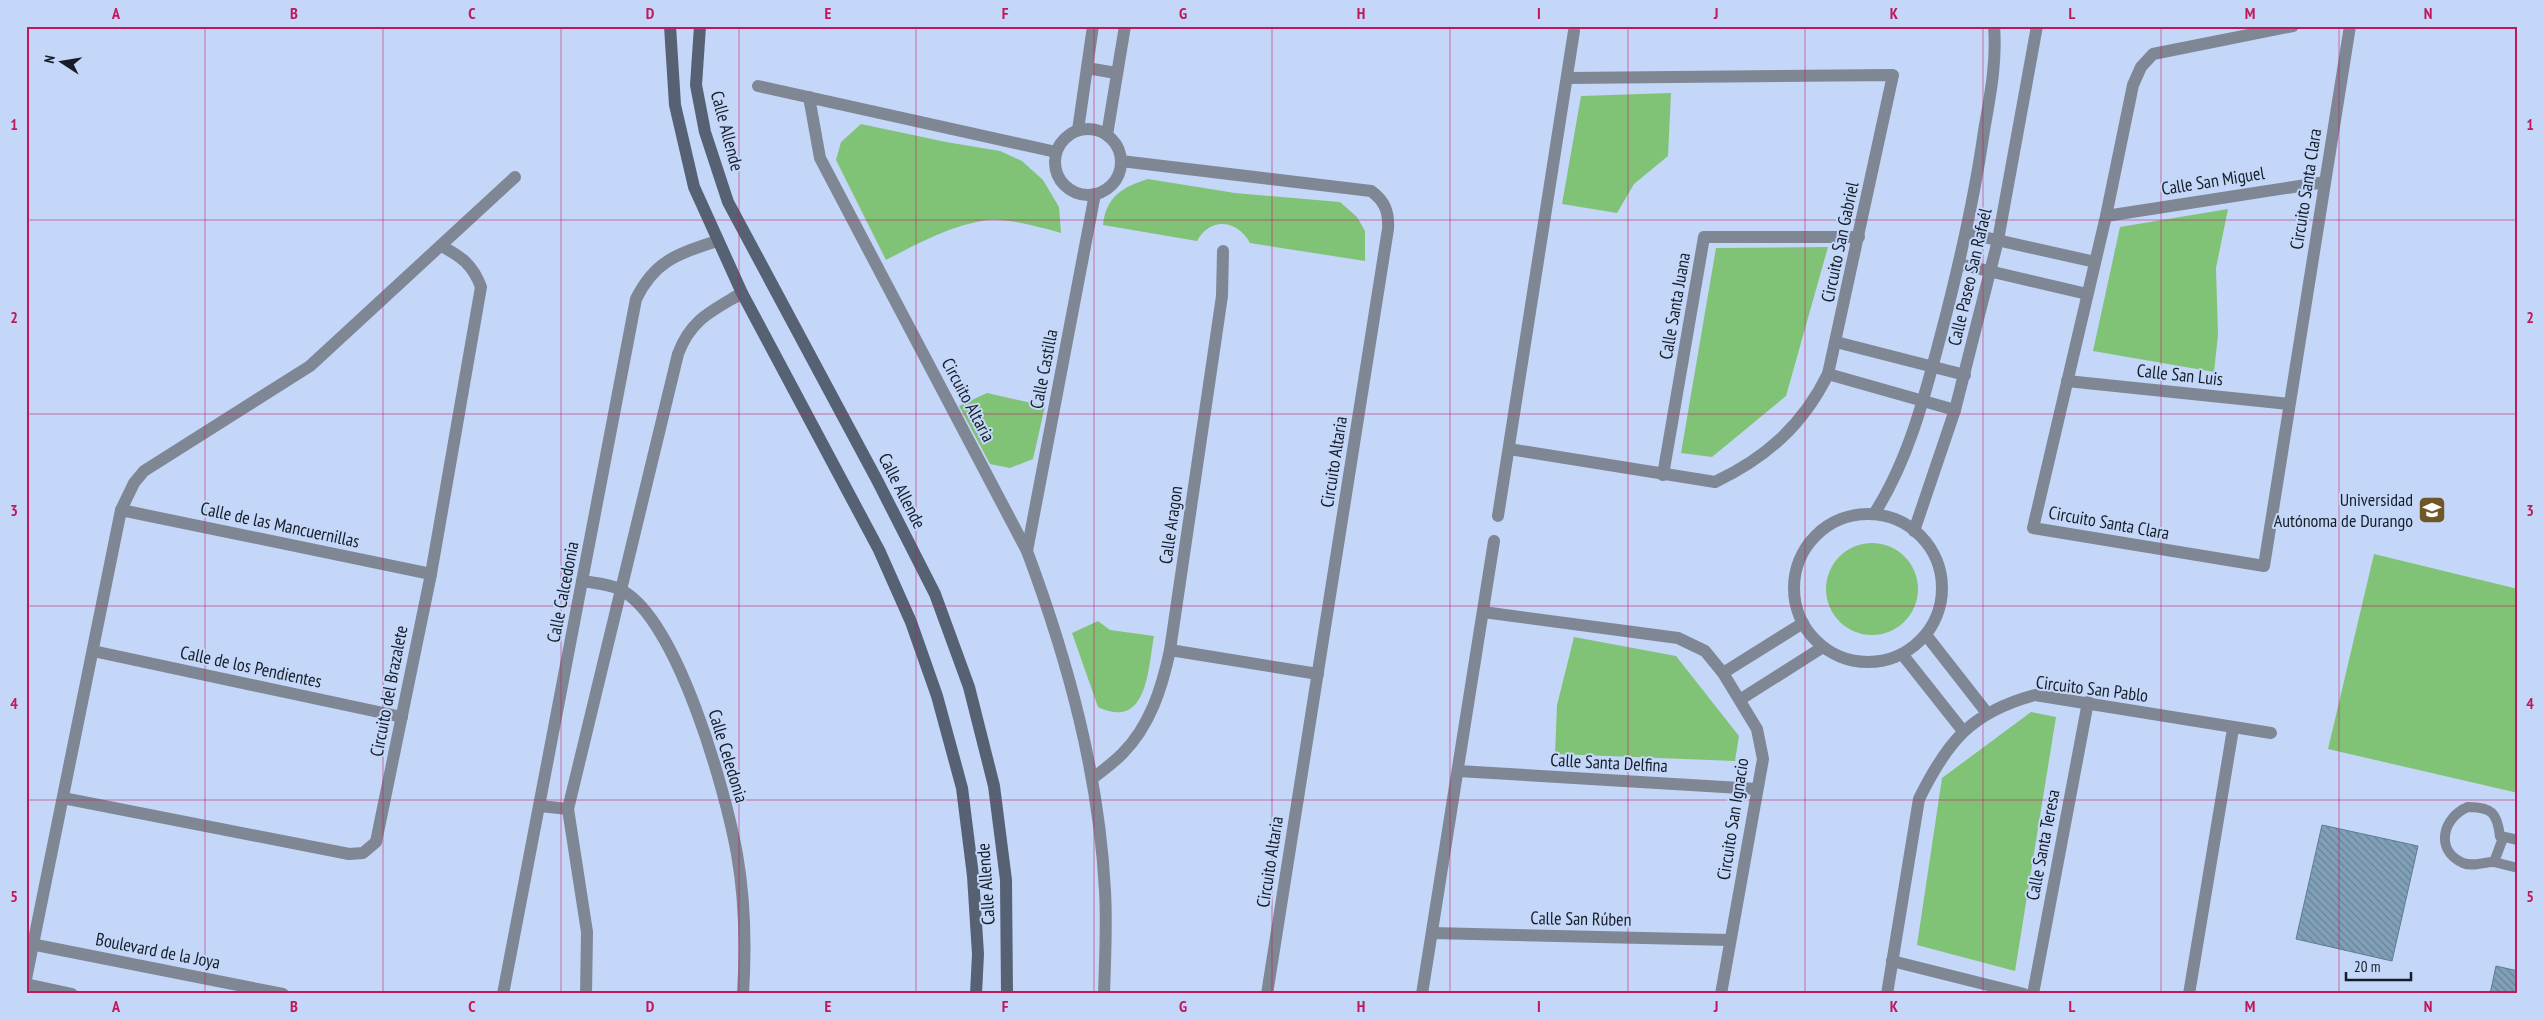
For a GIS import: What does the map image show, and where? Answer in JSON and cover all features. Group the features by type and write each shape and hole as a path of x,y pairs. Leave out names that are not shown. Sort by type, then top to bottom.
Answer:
{"street":[{"name":"Calle Allende","path":"670,26 675,105 684,152 694,187 742,293 879,550 911,622 937,696 962,788 973,876 978,954 976,994"},
{"name":"Calle Allende","path":"700,26 696,85 705,132 728,202 877,480 935,594 969,687 994,786 1006,880 1007,994"},
{"path":"1078,130 1093,26"},
{"path":"1107,134 1116,73 1126,26"},
{"name":"Calle Paseo San Rafaél","path":"1874,514 1901,467 1932,367 1959,264 1980,162 1996,54 1994,26"},
{"name":"Calle Paseo San Rafaél","path":"1914,531 1955,410 1998,240 2037,26"},
{"name":"Circuito Santa Clara","path":"2293,26 2153,54 2141,67 2132,85 2106,216 2033,528 2264,566 2350,26"},
{"path":"1498,516 1574,31"},
{"path":"1088,68 1116,73"},
{"name":"Circuito San Gabriel","path":"1509,449 1715,482 1744,468 1767,451 1803,416 1818,394 1828,374 1893,75 1567,78"},
{"path":"758,86 1056,152"},
{"name":"Circuito Altaria","path":"809,97 820,158 1028,551 1053,619 1074,690 1092,779 1105,892 1104,994"},
{"path":"1078,130 1098,130 1107,134 1119,151 1121,161 1120,169 1114,182 1109,188 1095,194 1084,195 1072,192 1063,185 1054,163 1056,152 1064,138 1078,130"},
{"name":"Circuito Altaria","path":"1121,161 1370,191 1384,204 1389,215 1267,994"},
{"path":"26,979 30,944 63,798 121,510 134,483 144,471 310,366 515,178"},
{"name":"Calle San Miguel","path":"2106,216 2325,182"},
{"name":"Calle Castilla","path":"1028,551 1095,194"},
{"path":"1966,233 2095,262"},
{"name":"Calle Santa Juana","path":"1663,475 1704,237 1859,237"},
{"name":"Calle Calcedonia","path":"503,994 636,299 643,285 664,261 718,241"},
{"name":"Circuito del Brazalete","path":"63,798 358,854 370,849 376,842 431,574 481,287 476,273 466,261 441,246"},
{"name":"Calle Aragon","path":"1092,779 1123,753 1151,713 1163,684 1170,650 1222,296 1223,251"},
{"path":"1959,264 2087,294"},
{"path":"586,994 587,932 568,809 620,589 684,338 694,324 706,314 742,293"},
{"path":"1836,342 1965,375"},
{"path":"1828,374 1955,410"},
{"name":"Calle San Luis","path":"2068,381 2289,404"},
{"name":"Calle de las Mancuernillas","path":"121,510 431,574"},
{"path":"1874,514 1903,523 1914,531 1927,543 1940,572 1942,589 1935,621 1926,635 1902,654 1889,659 1861,662 1835,654 1823,646 1803,623 1795,592 1800,562 1807,548 1817,535 1844,519 1874,514"},
{"path":"1422,994 1494,541"},
{"name":"Calle Celedonia","path":"582,581 620,589 637,602 662,634 693,699 721,780 737,855 746,942 743,994"},
{"name":"Circuito San Ignacio","path":"1483,612 1678,638 1705,651 1741,699 1757,729 1763,759 1721,994"},
{"path":"1723,673 1803,623"},
{"path":"1926,635 1987,713"},
{"path":"1741,699 1823,646"},
{"path":"1170,650 1318,674"},
{"name":"Calle de los Pendientes","path":"93,651 402,717"},
{"path":"1902,654 1964,731"},
{"name":"Circuito San Pablo","path":"1887,994 1919,799 1932,773 1950,745 1987,713 2013,701 2035,695 2088,702 2233,729 2271,733"},
{"name":"Calle Santa Teresa","path":"2033,994 2088,702"},
{"path":"2189,994 2233,729"},
{"name":"Calle Santa Delfina","path":"1458,771 1757,789"},
{"path":"540,806 568,809"},
{"name":"Calle San Rúben","path":"1432,933 1730,940"},
{"name":"Boulevard de la Joya","path":"30,944 283,994"},
{"path":"1892,961 2024,994"},
{"path":"26,984 72,994"}],"lane":[{"path":"2494,862 2501,848 2503,838 2500,836 2498,818 2489,810 2479,806 2468,806 2458,811 2450,818 2445,840 2448,850 2455,859 2465,864 2476,865 2494,862 2518,868"},
{"path":"2500,836 2518,840"}],"green space":[{"path":"1671,93 1668,156 1634,184 1617,213 1562,204 1581,96"},
{"path":"861,124 1000,151 1022,161 1043,180 1059,207 1061,233 1015,222 989,220 976,222 949,230 886,260 836,160 841,142"},
{"path":"1148,179 1235,193 1340,202 1357,217 1365,231 1365,261 1250,243 1238,229 1224,224 1209,228 1202,233 1197,241 1103,225 1108,207 1117,194 1130,186"},
{"path":"2228,209 2216,268 2218,335 2214,372 2093,351 2120,227"},
{"path":"1828,247 1786,396 1712,457 1681,453 1716,248"},
{"path":"987,393 1045,406 1033,459 1010,468 990,464 959,406"},
{"path":"1872,543 1889,547 1904,557 1914,572 1918,589 1914,606 1904,621 1889,631 1872,635 1855,631 1840,621 1830,606 1826,589 1830,572 1840,557 1855,547"},
{"path":"2374,554 2518,589 2518,793 2328,749"},
{"path":"1098,621 1110,630 1154,636 1147,679 1136,704 1127,711 1115,712 1098,707 1072,633"},
{"path":"1574,637 1676,656 1739,736 1735,761 1555,754 1557,705"},
{"path":"2031,712 2056,717 2015,971 1917,945 1942,778"}],"building":[{"path":"2322,825 2418,846 2392,961 2296,939"},
{"path":"2496,966 2518,971 2518,994 2490,994"}],"place":[{"name":"Universidad Autónoma de Durango","path":"2432,510"}]}
